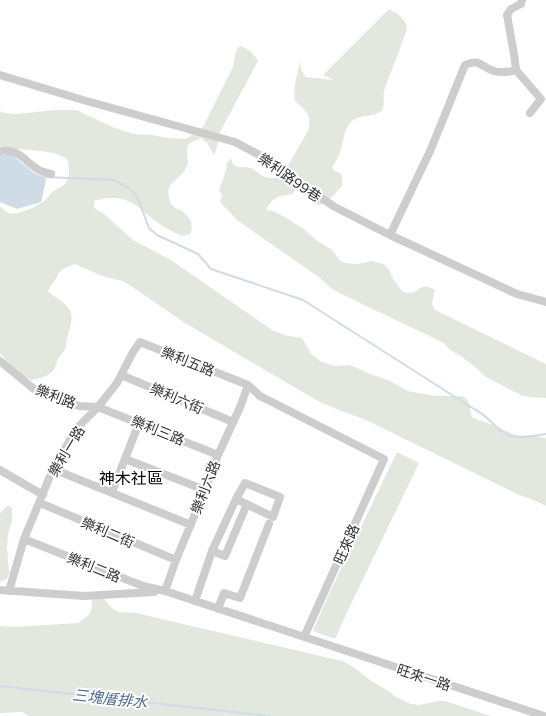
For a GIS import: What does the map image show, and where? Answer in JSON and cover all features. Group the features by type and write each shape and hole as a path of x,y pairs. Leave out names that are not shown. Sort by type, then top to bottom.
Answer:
{"street":[{"path":"522,0 521,4 511,9 507,15 516,70 541,98 530,113"},
{"path":"390,235 431,149 465,65 471,62 479,63 494,71 510,72 516,70"},
{"name":"樂利路99巷","path":"0,75 83,100 235,142 267,158 288,176 335,207 390,235 516,294 546,302"},
{"path":"0,151 5,150 17,153 39,170 51,174"},
{"name":"樂利五路","path":"133,352 140,342 248,385"},
{"name":"樂利一路","path":"9,591 24,539 53,469 77,428 98,407 118,383 133,352"},
{"name":"樂利路","path":"0,361 35,390 79,406 98,407"},
{"name":"樂利六街","path":"122,375 233,422"},
{"name":"樂利六路","path":"165,591 218,455 241,405 248,385"},
{"name":"旺來路","path":"248,385 260,396 384,459 304,637"},
{"name":"樂利三路","path":"98,407 218,455"},
{"path":"112,492 138,423"},
{"path":"125,459 205,490"},
{"path":"53,469 191,525"},
{"name":"樂利二街","path":"0,470 41,499 176,560"},
{"path":"195,601 212,551 236,499 245,483 280,497 273,517 236,499"},
{"path":"212,551 225,556 247,504"},
{"path":"218,609 224,593 240,598 269,524"},
{"name":"樂利二路","path":"24,539 143,586 165,591"},
{"path":"0,590 84,596 165,591 304,637"},
{"name":"旺來一路","path":"304,637 544,716"}],"shaded area":[{"path":"389,9 401,17 405,22 407,29 385,87 382,110 376,114 357,118 349,124 346,129 341,151 332,166 334,171 340,173 342,178 342,186 328,201 318,205 294,185 295,187 293,194 284,195 274,199 266,210 273,211 285,217 305,230 316,240 332,250 340,261 358,264 371,261 384,264 403,292 414,292 423,287 435,290 432,303 435,310 546,364 546,398 523,396 515,392 486,377 462,357 449,349 444,343 334,290 320,278 237,220 220,202 222,196 219,190 226,171 227,163 231,158 233,164 238,167 251,168 263,176 275,178 282,176 308,131 310,121 308,114 295,101 295,85 301,60 301,69 306,77 334,80 323,75"},
{"path":"240,46 246,48 258,61 221,130 214,155 207,143 201,138 189,143 187,148 188,163 185,170 170,185 168,191 170,203 175,208 182,211 191,221 192,228 190,234 182,236 171,231 158,223 137,206 119,198 106,198 94,201 94,208 104,214 133,240 171,260 272,330 287,336 302,338 311,354 320,361 334,366 349,365 355,367 388,380 408,391 435,396 462,396 467,399 472,417 478,420 513,434 527,437 533,436 546,438 546,506 519,495 364,419 318,401 185,323 128,284 102,276 75,264 63,269 58,274 48,291 67,306 72,316 64,351 50,374 31,380 8,363 0,353 0,207 8,213 13,214 22,212 37,205 67,181 69,166 67,159 60,155 43,151 0,146 0,111 4,113 16,114 56,110 76,110 115,128 134,134 186,139 203,127 233,67 236,51"},
{"path":"11,154 34,173 45,177 46,180 41,202 17,209 0,202 0,155"},
{"path":"397,452 419,463 335,639 313,631 328,596"},
{"path":"8,505 12,508 12,521 8,534 7,547 9,573 7,579 0,582 0,513"},
{"path":"97,595 103,598 118,612 136,613 342,661 352,666 371,681 396,697 411,704 419,705 445,701 491,716 29,716 22,712 0,713 0,626 14,627 78,623 89,615 92,608 92,600"}],"waterway":[{"path":"45,177 114,180 127,187 137,196 149,228 157,235 198,254 211,269 303,300 484,415 498,428 509,435 521,437 546,434"},
{"name":"三塊厝排水","path":"0,686 269,716"}],"district":[{"name":"神木社區","path":"131,477"}]}
